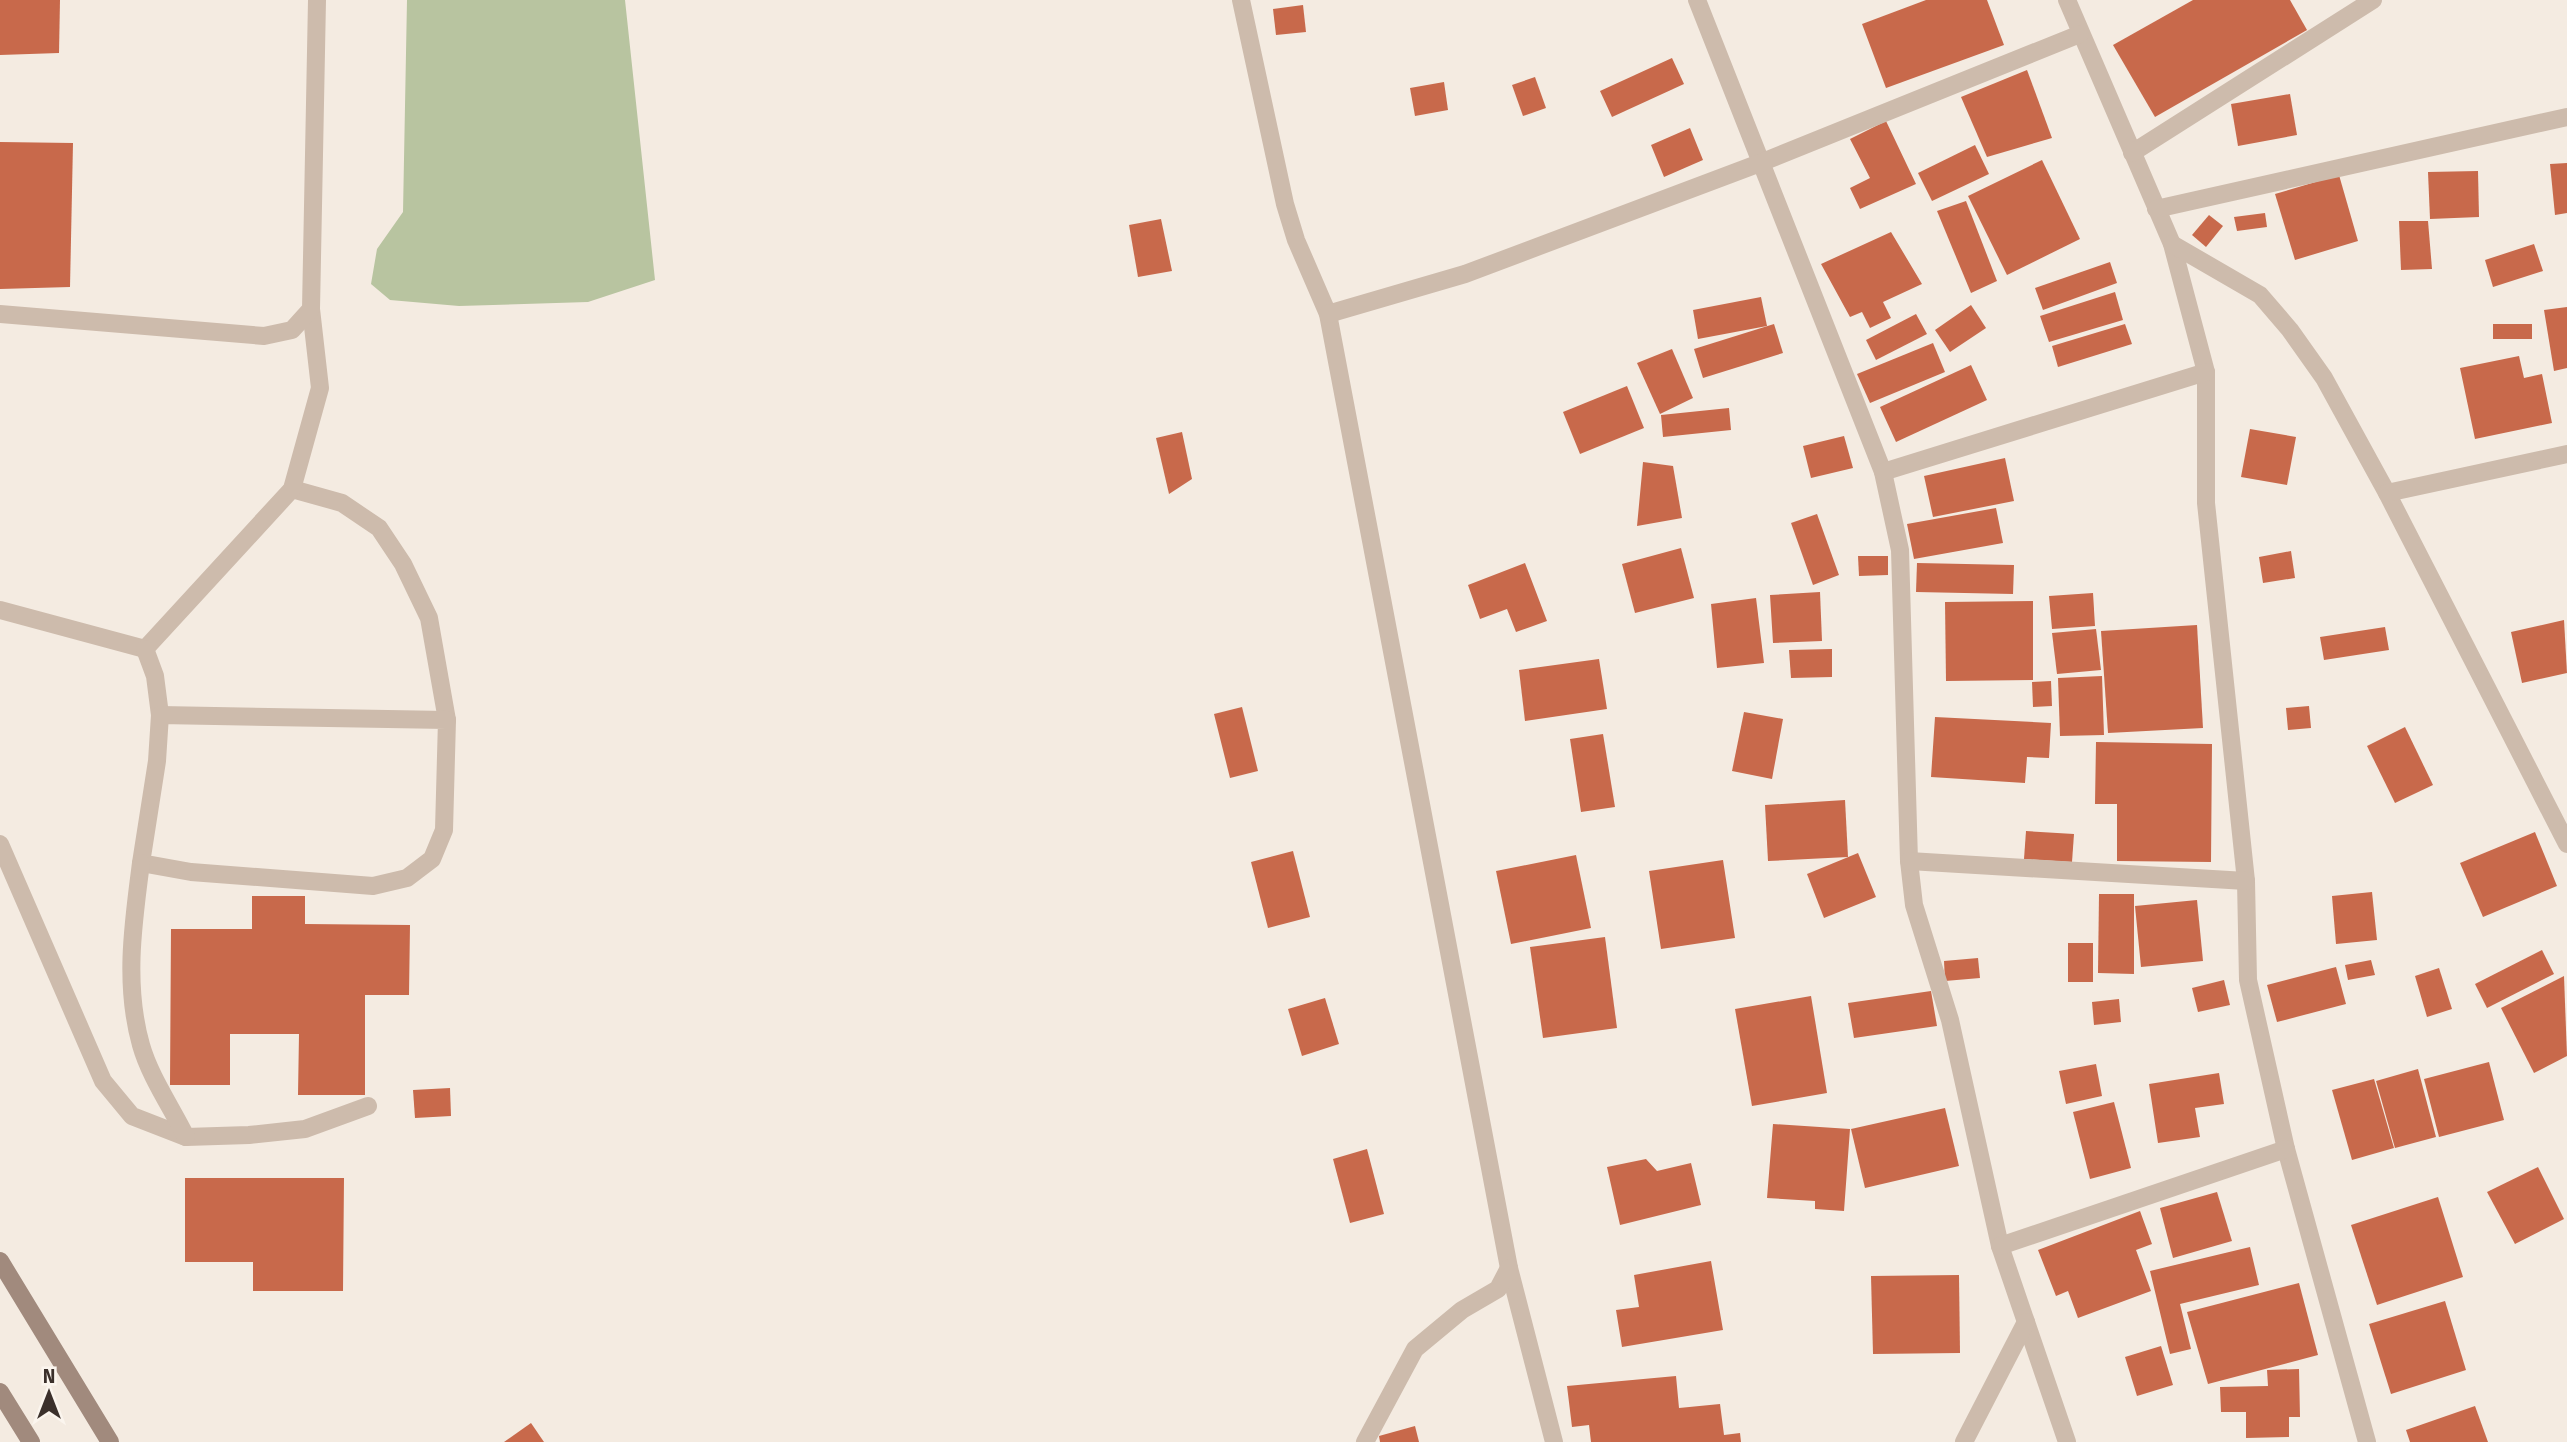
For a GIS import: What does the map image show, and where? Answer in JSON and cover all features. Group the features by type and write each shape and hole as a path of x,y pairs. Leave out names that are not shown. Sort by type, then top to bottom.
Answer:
{"street":[{"path":"145,649 292,489 320,388 310,309 317,0"},
{"path":"1241,0 1285,204 1296,240 1328,314 1508,1268 1554,1442"},
{"path":"1697,0 1883,472 1900,550 1909,861 1914,905 1950,1020 2000,1246 2067,1442"},
{"path":"2067,0 2172,244 2206,372 2206,503 2246,881 2248,979 2287,1149 2367,1442"},
{"path":"2132,153 2373,0"},
{"path":"1328,314 1465,274 1760,163 2080,34"},
{"path":"2156,209 2567,117"},
{"path":"2172,244 2260,295 2290,330 2324,378 2387,493 2567,844"},
{"path":"0,314 264,336 292,330 310,309"},
{"path":"1883,472 2206,372"},
{"path":"2387,493 2567,454"},
{"path":"141,863 191,872 373,886 407,878 432,859 443,830 447,720 429,618 397,555 379,528 342,503 292,489"},
{"path":"0,610 145,649"},
{"path":"145,649 155,676 160,715 132,929 131,994 141,1047 186,1138"},
{"path":"160,715 447,720"},
{"path":"0,844 103,1081 132,1116 186,1138 304,1129 368,1106"},
{"path":"1909,861 2246,881"},
{"path":"2000,1246 2287,1149"},
{"path":"0,1261 110,1442"},
{"path":"1365,1442 1415,1349 1462,1310 1498,1289 1508,1268"},
{"path":"1964,1442 2026,1322"},
{"path":"0,1392 31,1442"}],"green space":[{"path":"407,0 625,0 655,280 588,302 459,306 390,300 371,284 377,249 403,212"}],"building":[{"path":"0,0 60,0 59,53 0,55"},
{"path":"1926,0 1987,0 2004,45 1886,88 1862,24"},
{"path":"2193,0 2290,0 2307,30 2155,117 2113,45"},
{"path":"1303,5 1306,32 1276,35 1273,9"},
{"path":"1672,58 1684,84 1612,117 1600,91"},
{"path":"2027,70 2052,138 1987,157 1961,97"},
{"path":"1535,77 1546,108 1523,116 1512,85"},
{"path":"1444,82 1448,110 1415,116 1410,88"},
{"path":"2290,94 2297,135 2238,146 2231,104"},
{"path":"1886,121 1916,184 1860,209 1850,188 1870,178 1850,139"},
{"path":"1690,128 1703,160 1664,177 1651,145"},
{"path":"0,142 73,143 70,287 0,289"},
{"path":"1975,145 1989,174 1932,201 1918,173"},
{"path":"2042,160 2080,239 2007,275 1968,196"},
{"path":"2567,163 2567,213 2555,215 2550,164"},
{"path":"2478,171 2479,217 2430,219 2428,172"},
{"path":"2339,175 2358,241 2295,260 2275,194"},
{"path":"1966,201 1997,281 1971,293 1937,211"},
{"path":"2265,213 2267,227 2237,231 2234,217"},
{"path":"2209,215 2223,226 2206,247 2192,235"},
{"path":"1161,219 1172,271 1138,277 1129,225"},
{"path":"2399,221 2428,221 2432,269 2401,270"},
{"path":"1891,232 1922,284 1883,302 1891,318 1870,328 1862,312 1850,317 1821,264"},
{"path":"2534,244 2543,271 2493,287 2485,260"},
{"path":"2110,262 2117,283 2043,310 2035,288"},
{"path":"2115,292 2123,320 2049,342 2040,316"},
{"path":"1761,297 1767,326 1698,339 1693,310"},
{"path":"1971,305 1986,328 1950,352 1935,330"},
{"path":"2567,307 2567,368 2554,371 2544,310"},
{"path":"1916,314 1927,334 1876,360 1866,340"},
{"path":"1774,324 1783,353 1703,378 1694,349"},
{"path":"2125,324 2132,344 2058,367 2052,346"},
{"path":"2493,324 2532,324 2532,339 2493,339"},
{"path":"1933,343 1945,372 1870,403 1857,374"},
{"path":"1672,349 1693,398 1660,414 1637,363"},
{"path":"2519,356 2524,378 2542,374 2552,423 2475,439 2460,368"},
{"path":"1971,365 1987,400 1896,442 1880,407"},
{"path":"1627,386 1644,428 1580,454 1563,412"},
{"path":"1729,408 1731,430 1663,437 1661,415"},
{"path":"2250,429 2296,437 2287,485 2241,477"},
{"path":"1182,432 1192,479 1169,494 1156,438"},
{"path":"1844,436 1853,468 1811,478 1803,446"},
{"path":"2005,458 2014,501 1933,517 1924,476"},
{"path":"1643,462 1673,466 1682,518 1637,526"},
{"path":"1996,508 2003,543 1914,559 1907,524"},
{"path":"1817,514 1839,575 1813,585 1791,523"},
{"path":"1681,548 1694,598 1635,613 1622,564"},
{"path":"2291,551 2295,578 2263,583 2259,557"},
{"path":"1858,556 1888,556 1888,575 1859,576"},
{"path":"1525,563 1547,621 1516,632 1507,609 1480,619 1468,585"},
{"path":"1917,563 2014,565 2013,594 1916,592"},
{"path":"1820,592 1822,641 1773,643 1770,595"},
{"path":"2093,593 2095,626 2052,629 2049,596"},
{"path":"1756,598 1764,663 1717,668 1711,604"},
{"path":"2033,601 2033,680 1946,681 1945,602"},
{"path":"2564,620 2567,673 2522,683 2511,632"},
{"path":"2197,625 2203,728 2108,733 2101,631"},
{"path":"2385,627 2389,650 2324,660 2320,637"},
{"path":"2096,629 2101,670 2057,674 2052,633"},
{"path":"1832,649 1832,677 1791,678 1789,650"},
{"path":"1599,659 1607,709 1525,721 1519,670"},
{"path":"2102,676 2104,735 2060,736 2058,678"},
{"path":"2051,681 2052,706 2033,707 2032,682"},
{"path":"2309,706 2311,728 2288,730 2286,708"},
{"path":"1242,707 1258,771 1230,778 1214,714"},
{"path":"1744,712 1783,719 1772,779 1732,771"},
{"path":"1935,717 2051,723 2049,758 2027,757 2025,783 1931,777"},
{"path":"2405,727 2433,785 2395,803 2367,746"},
{"path":"1603,734 1615,807 1581,812 1570,739"},
{"path":"2096,742 2212,744 2211,862 2117,861 2117,804 2095,804"},
{"path":"1845,800 1848,857 1768,861 1765,805"},
{"path":"2026,831 2074,834 2072,862 2024,859"},
{"path":"2535,832 2557,886 2483,917 2460,863"},
{"path":"1293,851 1310,917 1268,928 1251,862"},
{"path":"1858,853 1876,897 1824,918 1807,874"},
{"path":"1576,855 1591,928 1511,944 1496,871"},
{"path":"1723,860 1735,938 1661,949 1649,871"},
{"path":"2372,892 2377,940 2336,944 2332,896"},
{"path":"2099,894 2134,894 2134,974 2098,973"},
{"path":"252,896 305,896 305,924 410,925 409,995 365,995 365,1095 298,1095 299,1034 230,1034 230,1085 170,1085 171,929 252,929"},
{"path":"2197,900 2203,961 2141,967 2135,906"},
{"path":"1605,937 1617,1028 1543,1038 1530,947"},
{"path":"2068,943 2093,943 2093,982 2068,982"},
{"path":"2542,950 2554,974 2487,1008 2475,984"},
{"path":"1978,958 1980,978 1945,981 1944,961"},
{"path":"2371,960 2375,975 2348,980 2345,965"},
{"path":"2336,967 2346,1004 2277,1022 2267,985"},
{"path":"2439,968 2452,1009 2427,1017 2415,976"},
{"path":"2564,976 2567,1056 2534,1073 2501,1008"},
{"path":"2224,980 2230,1005 2198,1012 2192,988"},
{"path":"1931,991 1937,1026 1854,1038 1848,1003"},
{"path":"1811,996 1827,1093 1752,1106 1735,1009"},
{"path":"1325,998 1339,1044 1302,1056 1288,1009"},
{"path":"2119,999 2121,1022 2094,1025 2092,1002"},
{"path":"2489,1062 2504,1120 2439,1137 2424,1079"},
{"path":"2096,1064 2102,1096 2066,1104 2059,1071"},
{"path":"2418,1069 2436,1137 2395,1148 2376,1081"},
{"path":"2219,1073 2224,1104 2195,1108 2200,1137 2158,1143 2149,1084"},
{"path":"2374,1079 2394,1148 2352,1160 2332,1090"},
{"path":"450,1088 451,1116 415,1118 413,1090"},
{"path":"2114,1102 2131,1168 2090,1179 2073,1112"},
{"path":"1945,1108 1959,1166 1865,1188 1851,1129"},
{"path":"1773,1124 1850,1129 1844,1211 1815,1209 1815,1201 1767,1198"},
{"path":"1367,1149 1384,1214 1350,1223 1333,1159"},
{"path":"1646,1159 1657,1171 1691,1163 1701,1205 1620,1225 1607,1167"},
{"path":"2538,1167 2564,1219 2515,1244 2487,1192"},
{"path":"185,1178 344,1178 343,1291 253,1291 253,1262 185,1262"},
{"path":"2217,1192 2232,1241 2173,1258 2160,1208"},
{"path":"2438,1197 2463,1277 2377,1305 2351,1225"},
{"path":"2140,1211 2152,1244 2136,1250 2151,1291 2078,1318 2068,1291 2056,1296 2038,1250"},
{"path":"2250,1247 2259,1285 2180,1304 2191,1349 2170,1354 2150,1271"},
{"path":"1711,1261 1723,1330 1622,1347 1616,1310 1639,1307 1634,1275"},
{"path":"1959,1275 1960,1353 1873,1354 1871,1276"},
{"path":"2299,1283 2318,1355 2208,1384 2187,1312"},
{"path":"2445,1301 2466,1370 2391,1394 2369,1324"},
{"path":"2161,1346 2173,1385 2137,1396 2125,1357"},
{"path":"2299,1369 2300,1417 2289,1417 2289,1437 2246,1438 2246,1412 2221,1412 2220,1387 2268,1386 2267,1370"},
{"path":"1676,1376 1679,1408 1720,1404 1724,1435 1740,1433 1741,1442 1591,1442 1589,1425 1572,1427 1567,1386"},
{"path":"2475,1406 2488,1442 2410,1442 2406,1430"},
{"path":"531,1423 544,1442 504,1442"},
{"path":"1415,1426 1419,1442 1380,1442 1379,1436"}]}
